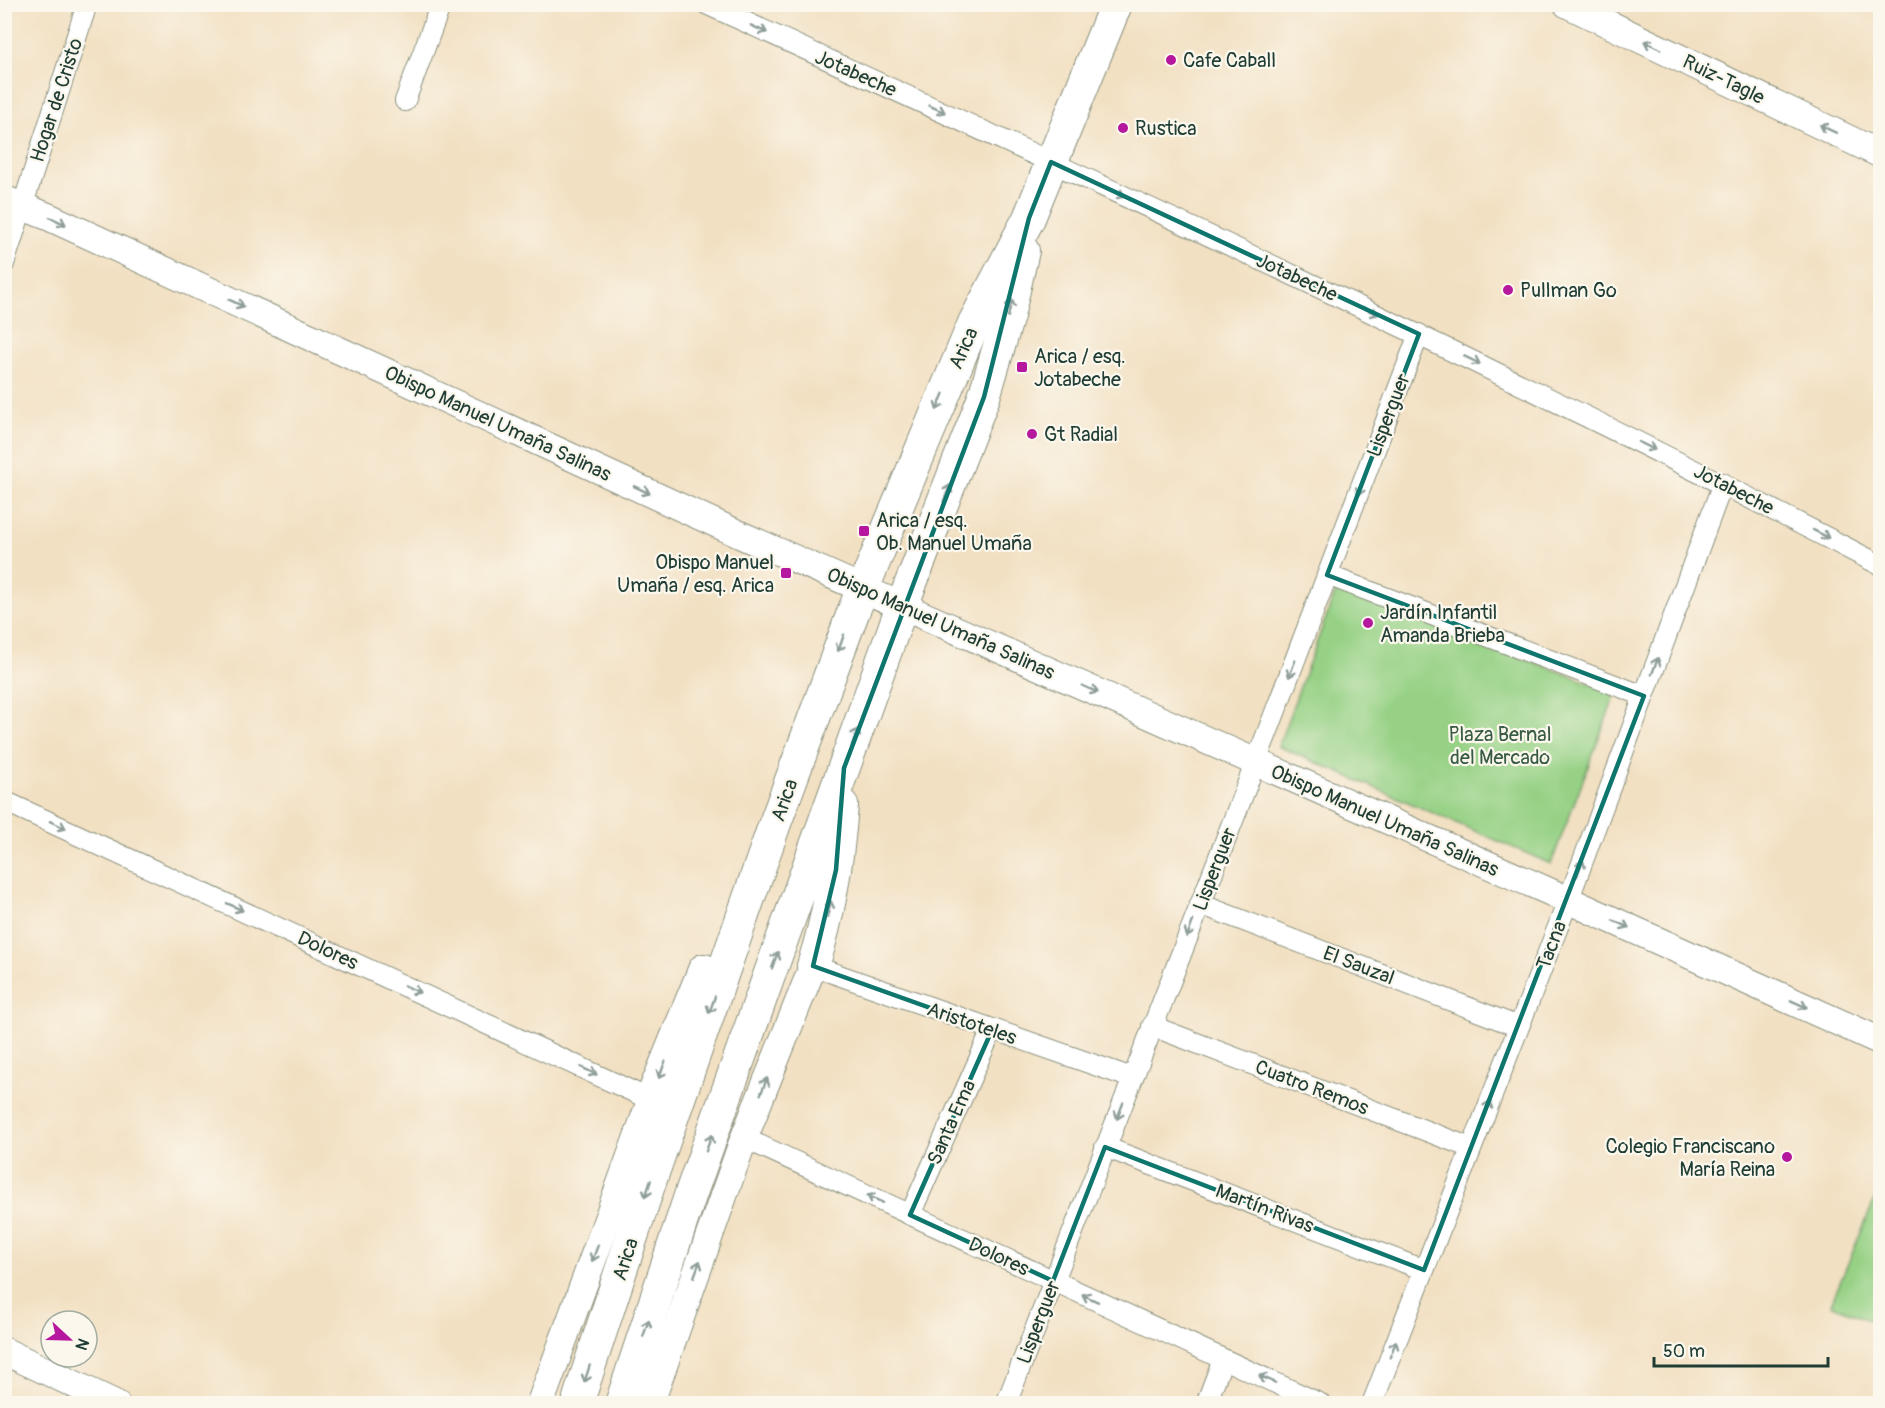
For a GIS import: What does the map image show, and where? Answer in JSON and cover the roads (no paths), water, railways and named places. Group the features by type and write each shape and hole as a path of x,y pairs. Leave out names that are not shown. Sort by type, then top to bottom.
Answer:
{"main road":[{"name":"Arica","path":"579,1398 653,1173 774,826 862,589 974,323 1029,218 1116,4"},
{"name":"Arica","path":"621,1404 692,1190 902,606 984,397 1008,316 1029,218"},
{"path":"813,966 837,870 844,768"},
{"path":"651,1100 726,918 774,826"}],"street":[{"name":"Hogar de Cristo","path":"4,264 13,202 87,4"},
{"path":"405,101 441,4"},
{"name":"Jotabeche","path":"706,4 1052,162 1419,334 1723,483 1881,565"},
{"name":"Ruiz-Tagle","path":"1567,4 1881,154"},
{"name":"Obispo Manuel Umaña Salinas","path":"13,202 743,536 1881,1041"},
{"name":"Lisperguer","path":"1006,1404 1256,762 1419,334"},
{"name":"Tacna","path":"1372,1404 1568,901 1723,483"},
{"path":"1327,575 1644,696"},
{"name":"Dolores","path":"4,801 651,1100"},
{"name":"El Sauzal","path":"1200,904 1519,1027"},
{"path":"650,1404 744,1138 813,966"},
{"name":"Aristoteles","path":"813,966 1132,1078"},
{"name":"Cuatro Remos","path":"1152,1026 1471,1148"},
{"name":"Santa Ema","path":"910,1215 992,1030"},
{"name":"Arica","path":"540,1404 651,1100"},
{"name":"Dolores","path":"744,1138 1320,1404"},
{"name":"Martín Rivas","path":"1106,1147 1424,1270"},
{"path":"4,1351 116,1404"},
{"path":"1206,1404 1223,1359"}],"place":[{"name":"Cafe Caball","path":"1171,60"},
{"name":"Rustica","path":"1123,128"},
{"name":"Pullman Go","path":"1508,290"},
{"name":"Arica / esq. Jotabeche","path":"1022,367"},
{"name":"Gt Radial","path":"1032,434"},
{"name":"Arica / esq. Ob. Manuel Umaña","path":"864,531"},
{"name":"Obispo Manuel Umaña / esq. Arica","path":"786,573"},
{"name":"Jardín Infantil Amanda Brieba","path":"1368,623"},
{"name":"Colegio Franciscano María Reina","path":"1787,1157"}],"park label":[{"name":"Plaza Bernal del Mercado","path":"1500,746"}]}
